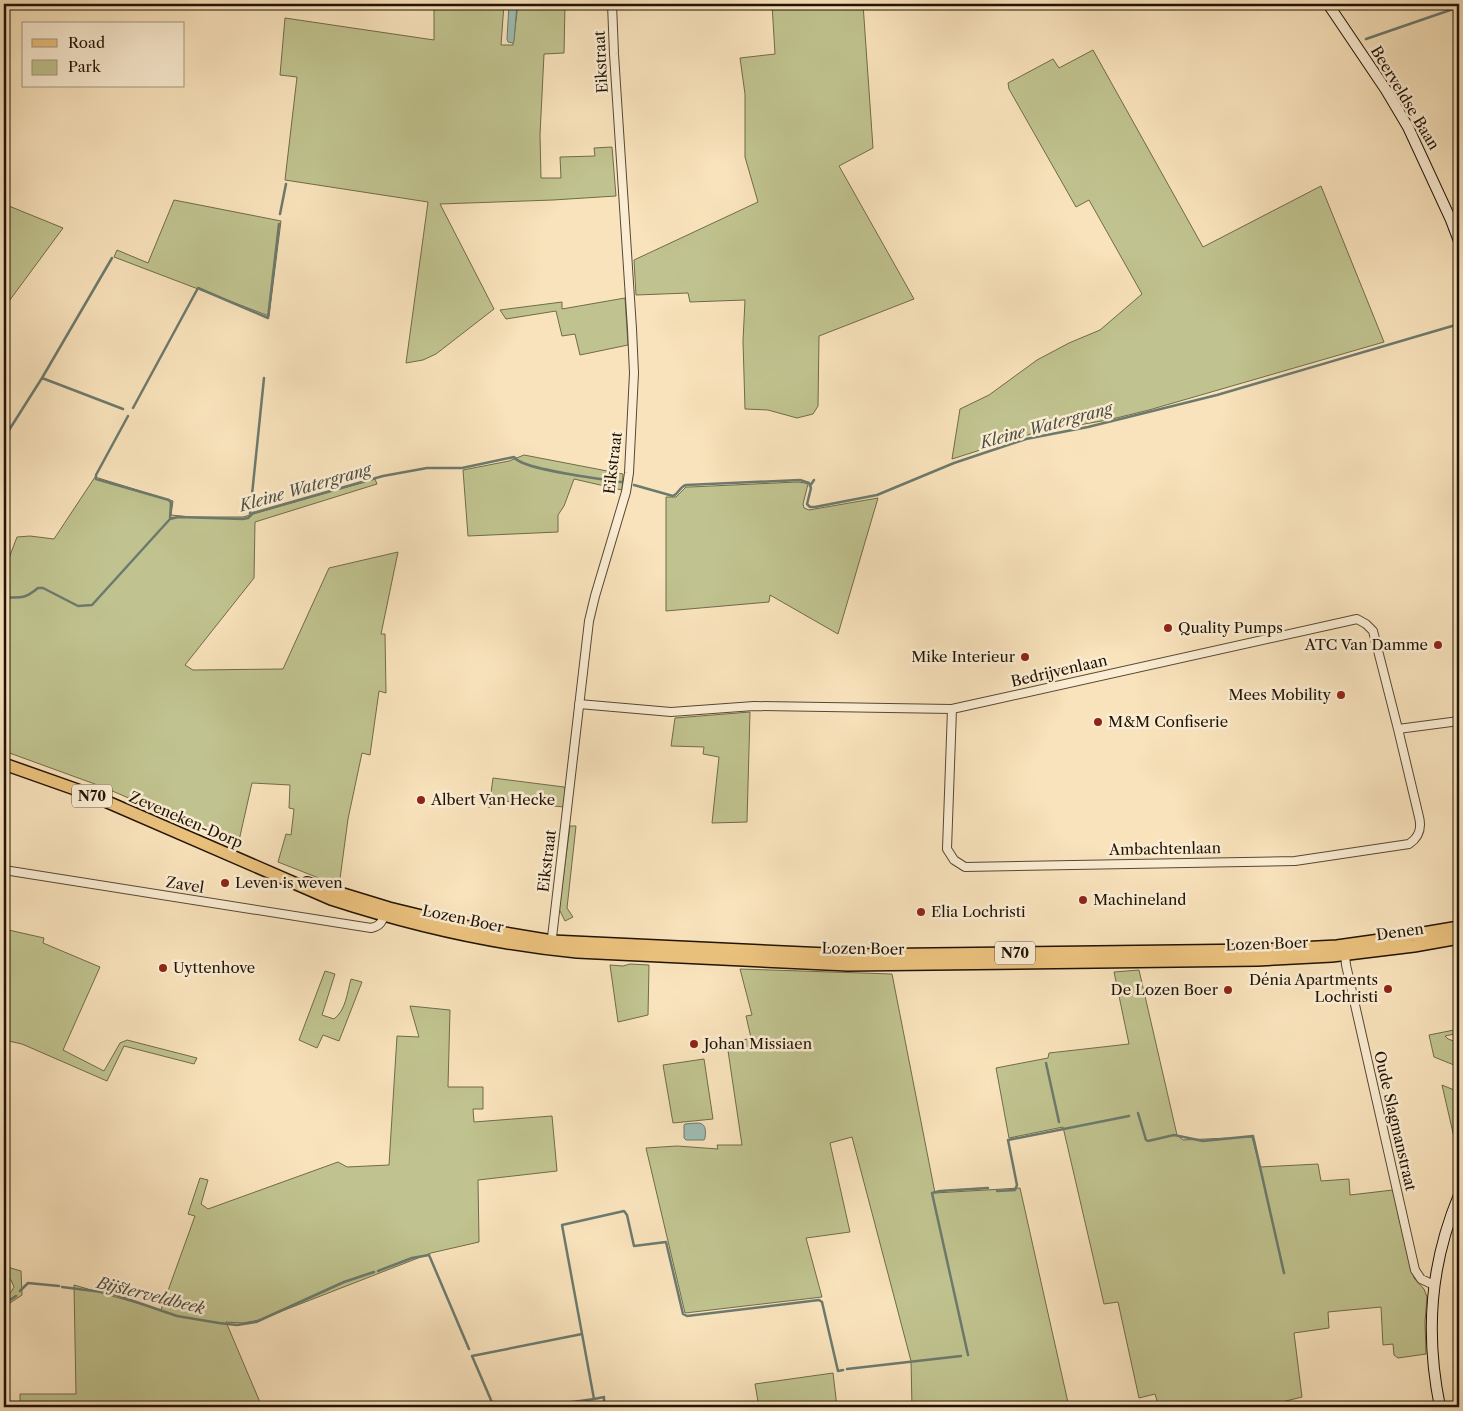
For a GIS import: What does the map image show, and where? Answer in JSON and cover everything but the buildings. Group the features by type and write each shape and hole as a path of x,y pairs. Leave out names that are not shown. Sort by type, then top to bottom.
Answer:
{"main road":[{"name":"Beerveldse Baan","path":"1328,4 1386,90 1408,127 1459,241"},
{"name":"Zeveneken-Dorp","path":"4,764 89,794 272,873 287,876 370,907 551,945"},
{"name":"Lozen Boer","path":"551,945 849,955 1259,950 1337,946 1459,927"},
{"name":"Denen","path":"1344,954 1414,946 1459,938"},
{"name":"Lozen Boer","path":"551,945 576,952 848,965 1258,960 1344,954"},
{"path":"1440,1407 1434,1376 1432,1305 1434,1285 1448,1226 1459,1195"}],"street":[{"name":"Eikstraat","path":"551,945 589,621 626,492 629,473 634,373 612,4"},
{"name":"Bedrijvenlaan","path":"579,704 671,712 754,706 952,709 1357,619 1373,631 1398,729"},
{"name":"Ambachtenlaan","path":"952,709 947,848 954,860 966,866 1295,861 1409,844 1415,840 1420,832 1421,825 1398,729"},
{"path":"1398,729 1459,721"},
{"name":"Zavel","path":"4,870 371,928 378,926 387,912"},
{"path":"361,926 370,907"},
{"name":"Oude Slagmanstraat","path":"1344,954 1415,1270 1421,1279 1434,1285"}],"green space":[{"path":"434,4 504,4 501,45 513,45 518,4 565,4 564,53 544,54 540,135 541,178 561,178 560,157 595,156 594,148 612,147 616,196 440,204 494,309 436,354 423,360 406,363 428,202 285,180 297,77 280,75 285,18 434,40"},
{"path":"772,4 863,4 873,148 839,166 914,299 819,336 818,406 813,414 797,418 768,410 745,409 743,341 745,300 690,302 688,293 636,295 634,260 758,202 745,157 745,94 740,58 775,54"},
{"path":"1093,50 1203,247 1321,186 1384,342 1149,410 1108,420 1037,432 952,459 960,409 989,395 1037,360 1069,343 1100,330 1142,294 1089,200 1076,207 1009,89 1008,83 1053,59 1059,68"},
{"path":"174,200 281,221 269,316 114,257 117,250 148,263"},
{"path":"4,204 63,228 4,308"},
{"path":"625,298 628,345 580,355 575,334 562,336 556,311 506,319 500,310 562,302 562,309"},
{"path":"524,455 623,474 622,490 574,479 564,506 558,515 558,532 468,536 463,470 509,461"},
{"path":"95,477 173,501 171,515 191,517 243,517 375,479 377,484 255,522 254,578 185,665 193,670 283,669 329,568 398,552 381,634 385,634 386,693 379,691 370,755 362,753 348,819 339,886 278,862 286,834 291,835 294,809 289,808 290,785 252,783 238,845 103,787 4,751 4,571 17,537 30,536 54,539"},
{"path":"798,482 808,484 803,504 804,508 809,510 878,498 838,634 770,595 769,602 666,611 666,497 676,497 686,487"},
{"path":"750,712 747,822 712,823 719,757 703,754 704,747 671,746 675,718"},
{"path":"493,778 564,787 566,791 564,807 495,800 489,808"},
{"path":"570,826 576,826 567,908 573,917 565,921 559,909"},
{"path":"4,929 44,938 43,943 100,967 63,1050 104,1071 120,1043 127,1040 197,1058 194,1064 124,1046 107,1081 22,1044 4,1040"},
{"path":"630,964 649,965 648,1015 618,1022 610,965 623,966"},
{"path":"740,969 892,974 935,1193 1020,1188 1069,1407 912,1407 911,1361 852,1137 830,1143 850,1232 806,1238 822,1297 685,1313 646,1148 677,1146 718,1149 717,1145 742,1145 727,1044 751,1038 746,1016 752,1015"},
{"path":"1139,970 1177,1135 1183,1140 1252,1137 1260,1167 1318,1164 1321,1181 1349,1179 1350,1195 1393,1190 1414,1278 1424,1289 1427,1297 1425,1322 1426,1354 1398,1358 1394,1355 1393,1344 1383,1345 1381,1307 1328,1312 1329,1328 1294,1333 1302,1397 1262,1407 1159,1407 1155,1394 1139,1398 1118,1302 1104,1304 1063,1127 1009,1138 996,1068 1048,1058 1049,1053 1129,1044 1114,972"},
{"path":"325,971 335,974 322,1015 334,1019 344,1006 351,979 362,982 339,1041 323,1035 317,1048 299,1040"},
{"path":"410,1006 450,1010 448,1087 483,1087 483,1109 473,1109 474,1122 552,1116 557,1171 478,1180 479,1242 431,1253 259,1320 243,1323 226,1322 262,1407 20,1407 20,1394 76,1394 74,1285 161,1310 195,1216 188,1214 200,1178 208,1180 201,1204 208,1209 338,1162 347,1167 389,1165 397,1036 419,1037"},
{"path":"1459,1029 1459,1033 1445,1036 1459,1043 1459,1067 1434,1057 1429,1035"},
{"path":"704,1059 713,1119 673,1123 663,1065"},
{"path":"1442,1085 1459,1092 1459,1159"},
{"path":"4,1266 21,1271 22,1295 4,1307 4,1297 14,1287 11,1280 4,1276"},
{"path":"833,1373 837,1407 759,1407 755,1384"}],"water":[{"path":"509,4 517,4 513,43 508,42 507,39"},
{"path":"702,1124 705,1128 704,1140 686,1140 684,1138 684,1125"}],"waterway":[{"path":"1366,39 1459,7"},
{"path":"280,214 286,184"},
{"path":"133,408 198,288 268,318 279,224"},
{"path":"42,378 112,258"},
{"name":"Kleine Watergrang","path":"634,485 673,496 686,485 800,480 809,483 811,488 807,504 810,507 877,495 954,463 1026,439 1088,427 1217,395 1459,324"},
{"path":"4,438 42,378 123,409"},
{"path":"250,514 264,378"},
{"path":"128,416 96,475 96,479 169,500 171,503 170,519"},
{"name":"Kleine Watergrang","path":"4,597 22,597 38,588 43,588 78,606 92,605 170,519 178,517 248,518 253,513 383,476 427,468 462,468 514,457 520,462 546,470 621,482"},
{"name":"Kleine Watergrang","path":"810,486 814,480"},
{"path":"1046,1063 1059,1122"},
{"path":"1138,1113 1146,1140 1148,1141 1174,1135 1203,1141 1253,1136 1284,1273"},
{"path":"997,1191 1015,1190 1017,1185 1008,1140 1129,1116"},
{"path":"968,1355 932,1193 988,1188"},
{"path":"604,1407 604,1397 594,1399 562,1225 624,1211 627,1215 634,1246 666,1242 683,1314 687,1316 819,1300 822,1302 838,1371 843,1370"},
{"name":"Bijsterveldbeek","path":"378,1271 412,1258 429,1255 469,1349"},
{"name":"Bijsterveldbeek","path":"62,1287 110,1293 177,1316 237,1325 256,1322 344,1282 374,1272"},
{"name":"Bijsterveldbeek","path":"20,1291 28,1283 59,1286"},
{"name":"Bijsterveldbeek","path":"4,1304 16,1296"},
{"path":"494,1407 472,1356 582,1334"},
{"path":"847,1369 961,1356"},
{"path":"537,1407 594,1399"}],"place":[{"name":"Quality Pumps","path":"1168,628"},
{"name":"ATC Van Damme","path":"1438,645"},
{"name":"Mike Interieur","path":"1025,657"},
{"name":"Mees Mobility","path":"1341,695"},
{"name":"M&M Confiserie","path":"1098,722"},
{"name":"Albert Van Hecke","path":"421,800"},
{"name":"Leven is weven","path":"225,883"},
{"name":"Machineland","path":"1083,900"},
{"name":"Elia Lochristi","path":"921,912"},
{"name":"Uyttenhove","path":"163,968"},
{"name":"Dénia Apartments Lochristi","path":"1388,989"},
{"name":"De Lozen Boer","path":"1228,990"},
{"name":"Johan Missiaen","path":"694,1044"}]}
